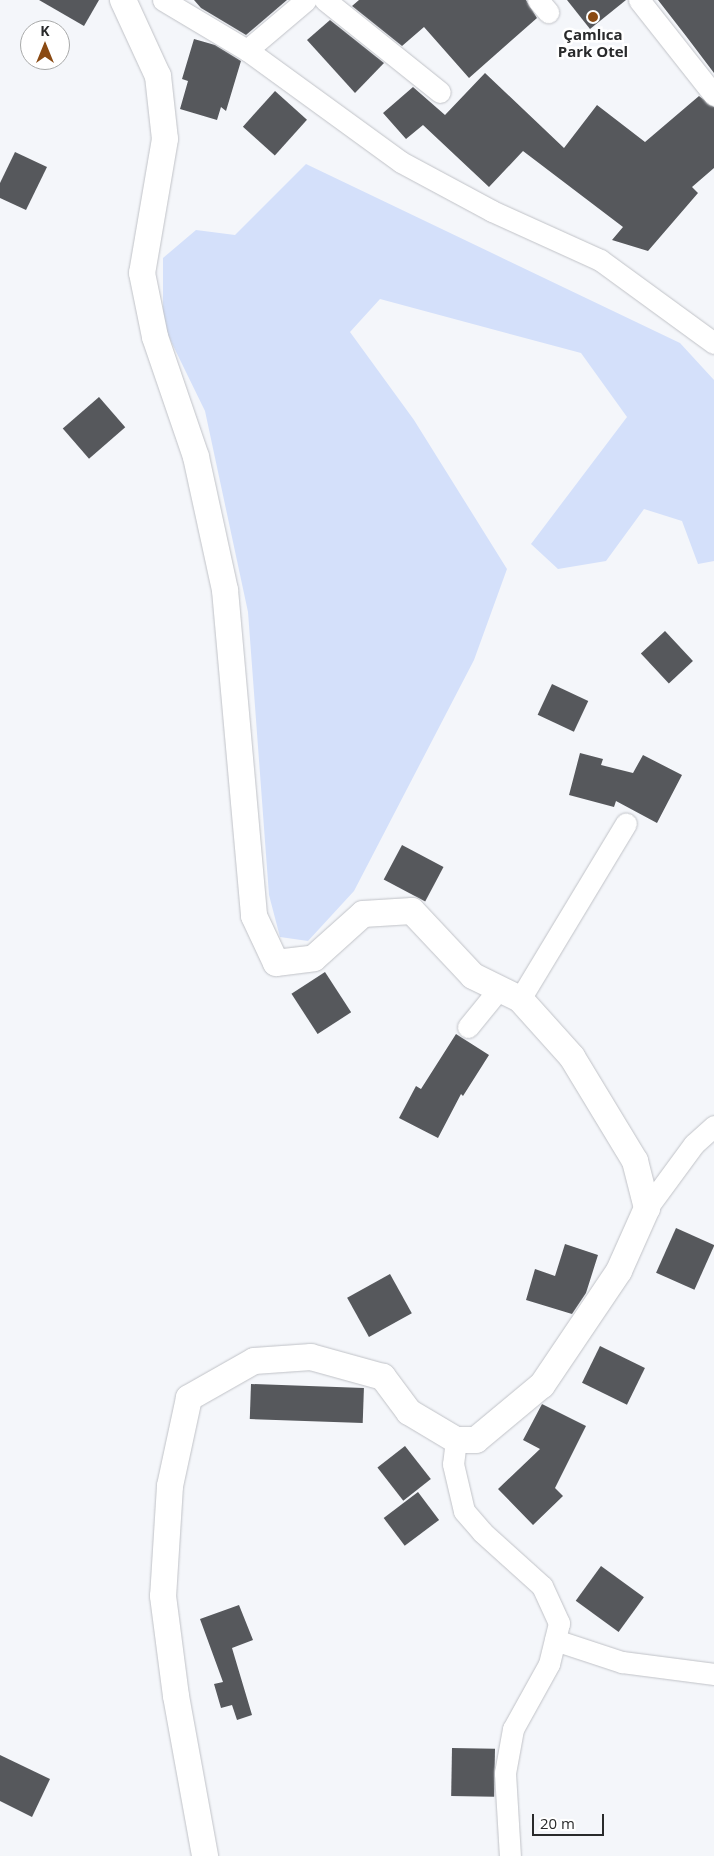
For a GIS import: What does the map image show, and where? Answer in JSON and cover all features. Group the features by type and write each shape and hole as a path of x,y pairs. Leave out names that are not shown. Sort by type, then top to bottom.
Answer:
{"street":[{"path":"123,0 158,76 165,139 142,273 155,337 196,457 225,590 254,916 276,963 314,958 363,914 412,911 473,976 509,994 572,1057 635,1161 647,1208"},
{"path":"163,0 247,50 401,162 492,211 600,260 714,343"},
{"path":"247,50 306,0"},
{"path":"325,0 440,92"},
{"path":"639,0 714,95"},
{"path":"468,1027 509,994 626,823"},
{"path":"205,1856 176,1696 163,1596 170,1486 189,1398 254,1361 311,1357 383,1377 409,1412 456,1440 476,1440 542,1385 619,1271 647,1208 694,1144 714,1126"},
{"path":"456,1440 453,1464 464,1511 482,1532 542,1586 559,1623 549,1664 513,1729 505,1773 510,1856"},
{"path":"555,1640 622,1662 714,1674"}],"shaded area":[{"path":"306,164 680,343 714,380 714,561 698,564 682,521 644,509 606,561 558,569 531,544 627,417 581,353 380,299 350,332 414,420 507,569 474,660 354,891 308,941 280,937 269,895 248,612 205,411 163,325 163,258 196,230 235,235"}],"building":[{"path":"39,0 99,0 84,26"},
{"path":"194,0 287,0 246,35 201,8"},
{"path":"359,0 526,0 537,18 469,78 424,27 402,46 352,6"},
{"name":"Çamlıca Park Otel","path":"567,0 626,0 590,29"},
{"path":"658,0 714,0 714,73 686,36"},
{"path":"330,20 384,63 355,93 307,40"},
{"path":"194,39 215,45 241,61 226,111 221,107 217,120 180,109 188,81 182,79"},
{"path":"485,73 564,148 597,105 645,142 699,96 714,107 714,168 692,187 698,193 648,251 612,240 623,227 523,151 489,187 423,125 406,139 383,113 413,87 445,115"},
{"path":"275,91 307,120 275,155 243,127"},
{"path":"15,152 47,167 26,210 0,198 0,183"},
{"path":"99,397 125,427 89,459 63,428"},
{"path":"665,631 693,661 669,683 641,654"},
{"path":"552,684 588,701 574,732 538,715"},
{"path":"580,753 603,759 601,765 633,773 643,755 682,775 657,823 616,801 614,807 569,795"},
{"path":"402,845 443,867 425,902 384,879"},
{"path":"325,972 351,1012 318,1034 291,994"},
{"path":"456,1034 489,1055 463,1096 461,1094 438,1138 399,1118 416,1086 421,1089"},
{"path":"676,1228 714,1245 694,1290 656,1273"},
{"path":"565,1244 598,1255 586,1293 572,1314 526,1300 535,1269 555,1276"},
{"path":"390,1274 412,1313 369,1337 347,1298"},
{"path":"600,1346 645,1368 627,1405 582,1383"},
{"path":"251,1384 364,1388 363,1423 250,1419"},
{"path":"542,1404 586,1426 555,1488 563,1496 533,1525 498,1489 540,1449 523,1440"},
{"path":"405,1446 431,1479 403,1501 377,1468"},
{"path":"418,1492 439,1520 405,1546 384,1518"},
{"path":"601,1566 644,1597 619,1632 576,1601"},
{"path":"239,1605 253,1640 232,1648 252,1715 237,1720 232,1705 221,1708 214,1684 223,1682 200,1619"},
{"path":"452,1748 495,1749 494,1797 451,1796"},
{"path":"0,1755 50,1779 32,1817 0,1801"}],"place":[{"name":"Çamlıca Park Otel","path":"593,17"}]}
